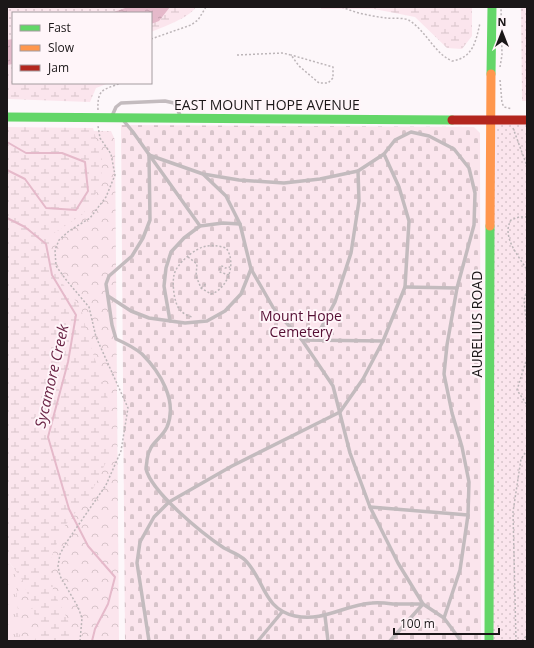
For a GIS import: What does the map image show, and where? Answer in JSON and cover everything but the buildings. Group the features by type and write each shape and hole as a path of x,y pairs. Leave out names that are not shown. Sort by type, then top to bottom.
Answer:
{"street":[{"name":"AURELIUS ROAD","path":"489,641 490,120 492,7"},
{"name":"EAST MOUNT HOPE AVENUE","path":"7,117 527,120"}],"lane":[{"path":"182,118 174,103 120,103 116,107 116,118 150,155 200,226"},
{"path":"150,155 203,174 239,180 284,183 320,179 358,171 384,154 395,140 411,132 430,136 454,149 469,168 474,193 474,225 457,288 447,345 444,374 469,482 468,515 460,570 444,618"},
{"path":"149,641 137,563 140,542 154,517 169,502 232,466 340,412 363,379 383,341 405,287 409,221 399,187 384,154"},
{"path":"150,155 150,220 143,238 132,256 109,276 106,284 112,325 116,339 141,354 162,379 168,394 171,412 166,428 148,452 146,468 154,485 169,502 202,532 224,548 243,558 252,568 267,597 282,612 310,618 325,616 353,606 372,602 423,604"},
{"path":"302,340 320,330 335,302 351,253 360,201 358,171"},
{"path":"203,174 226,196 240,224 252,269 274,309 302,340 332,386 350,453 370,507 398,563 423,604 444,618 461,641"},
{"path":"170,321 164,286 166,268 172,252 184,238 200,226 223,223 240,224"},
{"path":"108,296 131,310 149,318 185,323 207,321 225,311 241,294 252,269"},
{"path":"405,287 457,288"},
{"path":"302,340 383,341"},
{"path":"370,507 468,515"},
{"path":"390,641 423,604"},
{"path":"258,641 282,612"},
{"path":"325,616 328,641"},
{"path":"262,636 263,641"}],"path":[{"path":"152,40 191,25 198,20 206,7"},
{"path":"342,7 352,12 386,18 410,20 427,37 441,55 452,61 463,58 476,43 480,23"},
{"path":"498,70 502,55 501,7"},
{"path":"237,55 282,53 290,55 333,67 333,78 328,83 319,83 299,66 290,55"},
{"path":"499,78 502,103 504,107 512,109"},
{"path":"98,107 101,92 106,88 118,84"},
{"path":"80,641 82,618 78,607 60,576 58,566 60,554 106,485 122,451 128,408 96,337 89,307 56,266 55,250 59,240 69,231 90,218 106,197 115,175 111,154 100,138 98,124"},
{"path":"513,128 527,166"},
{"path":"527,216 511,220 508,224 511,244 527,270"},
{"path":"188,257 197,264 196,276 201,288 211,294 221,289 226,281 230,267 228,251 226,248 219,246 206,246 197,250 188,257 179,264 174,275 176,303 180,310 186,315 193,317"},
{"path":"228,275 220,272 219,270 222,266 225,268 230,267"},
{"path":"201,288 207,283"},
{"path":"527,290 524,300 527,328"},
{"path":"527,358 517,390 527,405"},
{"path":"516,641 513,512 521,459 527,450"},
{"path":"522,641 527,635"}],"green space":[{"path":"7,7 196,7 188,15 152,32 152,12 12,12 12,84 106,84 96,88 90,102 7,99"},
{"path":"7,7 153,7 146,12 12,12 12,49 7,50"},
{"path":"321,7 423,7 423,9 321,9"},
{"path":"364,7 472,7 472,36 462,49 447,48 415,17"},
{"path":"521,7 527,7 527,101 522,101"},
{"path":"490,119 527,120 527,641 489,641"},
{"name":"Mount Hope Cemetery","path":"121,125 474,127 480,133 481,641 125,641"},
{"path":"7,127 93,128 102,160 101,185 83,214 51,235 51,253 60,280 81,308 89,341 111,408 111,452 91,493 63,528 51,558 53,591 68,620 71,641 34,641 40,631 23,581 7,559"},
{"path":"7,130 111,131 115,140 119,641 20,641 7,447"},
{"path":"7,559 23,581 34,641 7,641"}],"water":[{"path":"128,7 170,7 159,21 152,24 152,12 114,12"},
{"path":"12,39 12,64 7,65 7,40"}],"waterway":[{"name":"Sycamore Creek","path":"7,142 26,153 62,153 85,162 88,191 76,210 46,208 25,179 7,170"},
{"name":"Sycamore Creek","path":"7,218 25,227 46,244 52,275 76,315 68,362 48,437 69,509 88,546 115,577 108,604 95,629 92,641"}],"traffic: fast":[{"path":"491,74 492,7"},
{"path":"7,117 452,120"},
{"path":"489,641 490,226"}],"traffic: slow":[{"path":"490,226 491,74"}],"traffic: jam":[{"path":"452,120 527,120"}]}
